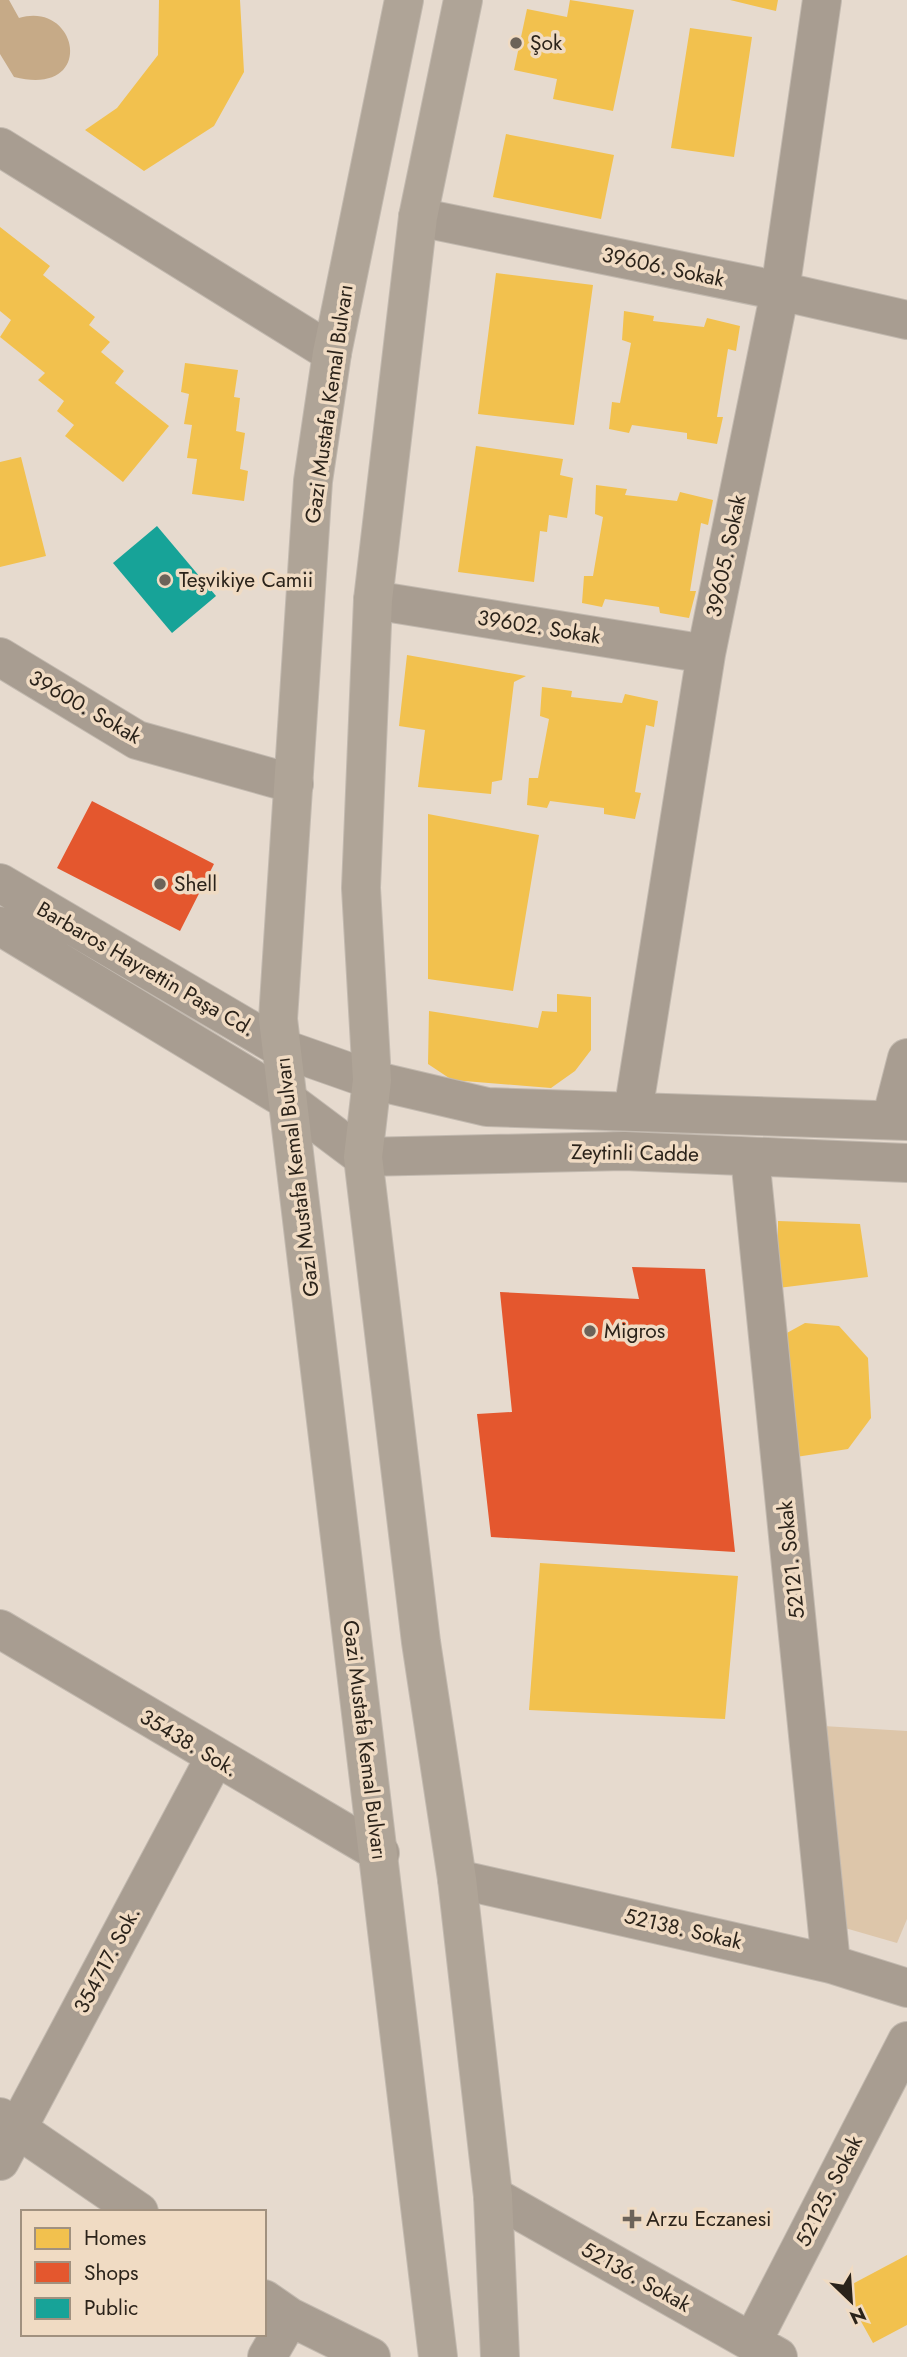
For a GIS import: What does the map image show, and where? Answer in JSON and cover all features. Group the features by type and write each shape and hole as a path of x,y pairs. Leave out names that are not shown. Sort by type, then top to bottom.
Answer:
{"highway":[{"name":"Gazi Mustafa Kemal Bulvarı","path":"404,0 332,353 313,481 278,1018 380,1853 438,2357"},
{"path":"463,0 418,217 373,600 361,888 372,1080 363,1157 421,1642 457,1879 494,2196 500,2357"}],"street":[{"name":"39605. Sokak","path":"633,1112 706,654 780,291 822,0"},
{"path":"0,147 332,353"},
{"name":"39606. Sokak","path":"418,217 780,291 907,320"},
{"name":"39602. Sokak","path":"373,600 706,654"},
{"name":"39600. Sokak","path":"0,657 137,740 293,785"},
{"name":"Barbaros Hayrettin Paşa Cd.","path":"0,883 281,1048 372,1080"},
{"path":"0,926 288,1100 363,1157"},
{"path":"899,1120 907,1058"},
{"name":"Zeytinli Cadde","path":"372,1080 487,1107 899,1120"},
{"name":"Zeytinli Cadde","path":"363,1157 624,1151 907,1163"},
{"name":"52121. Sokak","path":"750,1157 831,1964"},
{"name":"35438. Sok.","path":"0,1629 214,1759 380,1853"},
{"name":"354717. Sok.","path":"0,2161 9,2122 214,1759"},
{"name":"52138. Sokak","path":"457,1879 831,1964 907,1987"},
{"name":"52125. Sokak","path":"765,2349 907,2041"},
{"path":"9,2122 136,2210"},
{"name":"52136. Sokak","path":"494,2196 765,2349"},
{"path":"267,2357 277,2308 371,2357"}],"shaded area":[{"path":"0,0 9,0 19,18 39,16 55,23 66,34 70,49 68,63 58,74 41,80 14,77 0,54"},
{"path":"823,1726 907,1731 907,1919 897,1943 845,1928"}],"building: Homes":[{"path":"159,0 240,0 244,72 214,126 144,171 85,130 117,108 158,55"},
{"path":"570,0 634,10 613,111 553,99 557,79 514,70 527,9 567,17"},
{"path":"730,0 778,0 776,11"},
{"path":"690,28 752,37 734,157 671,148"},
{"path":"506,134 614,155 601,219 493,197"},
{"path":"0,227 50,266 43,275 95,317 89,325 110,342 101,352 124,371 115,383 169,426 123,482 65,436 74,425 57,411 64,401 38,380 45,373 0,337 11,320 0,311"},
{"path":"496,273 593,285 574,425 478,414"},
{"path":"624,311 654,316 653,321 704,327 707,318 740,326 736,351 728,349 717,417 723,417 717,444 687,439 687,433 632,425 629,433 609,429 612,402 620,403 631,343 622,340"},
{"path":"185,363 238,370 234,397 240,398 236,431 245,433 240,469 248,471 244,501 192,494 197,459 187,458 192,425 184,424 189,394 181,392"},
{"path":"476,446 563,459 560,475 573,478 567,518 549,515 547,532 540,531 534,582 458,572"},
{"path":"21,457 46,556 0,567 0,462"},
{"path":"596,485 627,489 625,495 677,501 680,492 713,500 708,525 701,523 690,591 696,591 689,618 660,613 659,607 605,599 602,607 582,603 584,576 593,576 603,517 595,514"},
{"path":"407,655 526,676 514,682 502,780 492,782 491,794 418,787 425,730 399,726"},
{"path":"542,687 572,691 571,697 622,703 625,694 658,701 654,727 646,725 635,792 641,793 635,819 604,814 604,808 550,801 547,808 527,805 529,778 538,778 549,719 540,716"},
{"path":"428,814 539,835 513,991 428,979"},
{"path":"557,994 591,997 591,1050 575,1071 551,1088 452,1080 428,1064 429,1011 538,1028 542,1011 557,1012"},
{"path":"778,1221 860,1224 868,1277 778,1288"},
{"path":"805,1323 839,1326 868,1358 871,1418 848,1449 796,1457 776,1339"},
{"path":"540,1563 738,1576 725,1719 529,1710"},
{"path":"907,2255 907,2325 873,2343 843,2289"}],"building: Shops":[{"path":"92,801 214,864 180,931 57,868"},
{"path":"632,1267 705,1269 735,1552 491,1537 477,1414 512,1412 500,1292 639,1299"}],"building: Public":[{"name":"Teşvikiye Camii","path":"157,526 216,596 172,633 113,563"}],"place":[{"name":"Şok","path":"516,43"},
{"name":"Teşvikiye Camii","path":"165,580"},
{"name":"Shell","path":"160,884"},
{"name":"Migros","path":"590,1331"},
{"name":"Arzu Eczanesi","path":"632,2219"}]}
